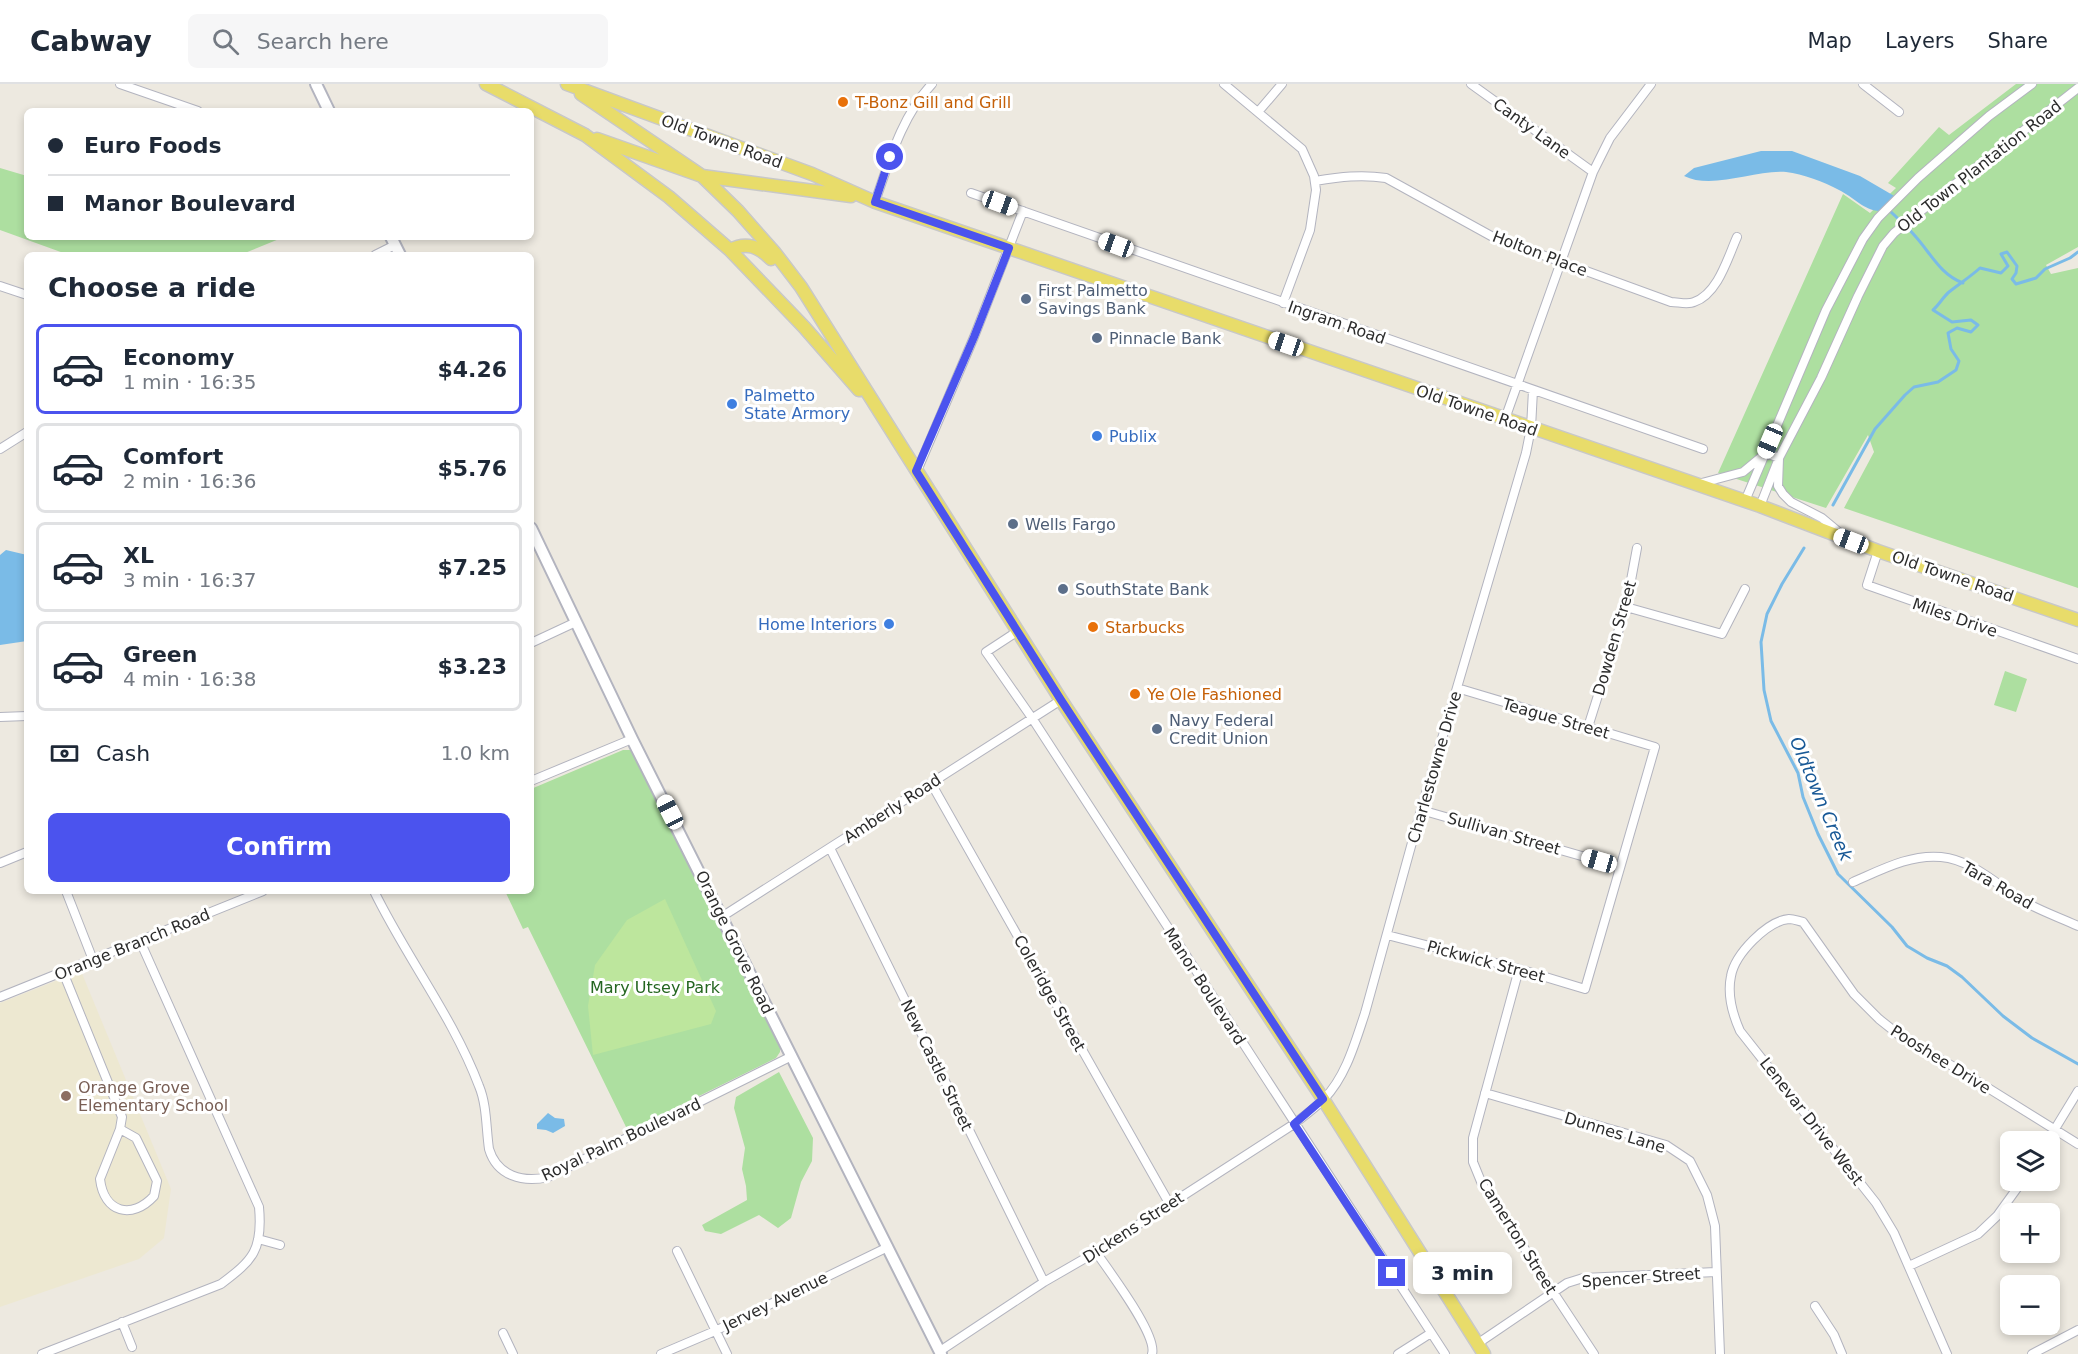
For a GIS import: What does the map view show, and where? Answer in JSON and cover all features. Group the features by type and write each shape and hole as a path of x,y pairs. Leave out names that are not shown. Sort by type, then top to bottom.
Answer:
{"main road":[{"path":"566,84 702,176 776,253 801,287 1061,700 1323,1099 1480,1349"},
{"name":"Old Towne Road","path":"566,84 812,174 875,202 1745,501 1878,551 2078,620"},
{"path":"494,85 585,135 669,197 730,250 804,327 890,428"},
{"name":"Old Towne Road","path":"585,135 702,176 839,194 875,202"},
{"path":"730,250 744,245 761,249 801,287"}],"street":[{"path":"120,84 189,108"},
{"path":"316,84 328,108"},
{"path":"875,202 890,157 908,119 932,84"},
{"path":"1224,84 1302,149 1314,181 1315,207 1310,230 1283,303"},
{"path":"1258,112 1282,84"},
{"name":"Canty Lane","path":"1471,84 1593,172"},
{"path":"1505,419 1593,172 1610,138 1652,84"},
{"path":"1863,84 1899,112"},
{"name":"Old Town Plantation Road","path":"1745,501 1826,310 1863,239 1878,218 1918,178 1989,116 2032,84"},
{"name":"Old Town Plantation Road","path":"1760,507 1779,458 1821,378 1883,246 1917,214 2078,88"},
{"name":"Holton Place","path":"1314,181 1349,175 1386,178 1493,237 1671,302 1692,303 1705,297 1715,283 1737,237"},
{"name":"Ingram Road","path":"971,193 1703,449"},
{"path":"916,471 974,337 1023,211"},
{"path":"0,286 24,294"},
{"name":"Charlestowne Drive","path":"1323,1099 1337,1081 1356,1041 1526,453 1531,428 1533,390"},
{"path":"0,449 24,434"},
{"path":"1694,485 1743,472 1766,453 1779,458 1778,486 1783,494 1791,502 1822,518 1851,541"},
{"name":"Orange Grove Road","path":"534,534 632,739 941,1353"},
{"name":"Dowden Street","path":"1588,727 1626,607 1636,548"},
{"name":"Miles Drive","path":"1878,551 1867,585 2078,659"},
{"path":"1626,607 1722,634 1745,589"},
{"path":"534,642 576,622"},
{"name":"Manor Boulevard","path":"1018,631 986,652 1032,718 1445,1354"},
{"name":"Teague Street","path":"1457,688 1655,747 1620,867"},
{"name":"Amberly Road","path":"723,916 1061,700"},
{"path":"0,717 24,716"},
{"path":"534,780 632,739"},
{"name":"Coleridge Street","path":"931,783 1169,1203"},
{"name":"Sullivan Street","path":"1422,810 1620,867"},
{"name":"New Castle Street","path":"830,848 1044,1282"},
{"path":"0,863 24,853"},
{"name":"Tara Road","path":"1853,882 1899,862 1942,857 1963,863 2027,903 2078,926"},
{"name":"Pickwick Street","path":"1387,935 1519,969 1585,989 1620,867"},
{"path":"67,894 93,960"},
{"name":"Orange Branch Road","path":"0,997 256,894"},
{"name":"Royal Palm Boulevard","path":"376,894 393,929 450,1024 480,1087 492,1159 498,1167 510,1175 523,1179 548,1177 792,1056"},
{"name":"Lenevar Drive West","path":"1803,922 1786,919 1750,942 1731,974 1730,999 1733,1014 1740,1031 1876,1203 1894,1233 1947,1354"},
{"name":"Pooshee Drive","path":"1803,922 1854,994 1878,1019 1903,1038 2078,1144"},
{"path":"42,1354 221,1284 253,1257 258,1239 261,1222 259,1208 140,941"},
{"name":"Camerton Street","path":"1519,969 1473,1138 1473,1162 1482,1184 1594,1354"},
{"path":"63,972 122,1117 120,1129 100,1179 106,1198 123,1211 138,1209 154,1196 157,1180 136,1138 120,1129"},
{"path":"2055,1130 2078,1091"},
{"name":"Dunnes Lane","path":"1485,1093 1666,1145 1690,1161 1707,1195 1715,1226 1720,1354"},
{"name":"Dickens Street","path":"941,1353 1044,1282 1096,1252 1294,1124 1323,1099"},
{"path":"1909,1266 1978,1234 1997,1216 2015,1191"},
{"path":"258,1239 280,1245"},
{"name":"Jervey Avenue","path":"661,1354 715,1331 888,1246"},
{"path":"677,1251 727,1354"},
{"path":"1096,1252 1147,1330 1153,1349 1152,1354"},
{"name":"Spencer Street","path":"1480,1349 1567,1283 1583,1278 1716,1272"},
{"path":"1815,1306 1834,1335 1842,1354"},
{"path":"122,1322 132,1347"},
{"path":"2032,1354 2078,1330"},
{"path":"503,1333 513,1354"},
{"path":"1398,1354 1431,1333"}],"shaded area":[{"name":"Orange Grove Elementary School","path":"81,971 171,1189 164,1238 139,1259 0,1307 0,1003"}],"green space":[{"path":"2016,84 2078,84 2078,247 2046,265 2051,274 2078,268 2078,588 1844,508 1874,452 1868,435 1826,508 1718,473 1843,194 1870,213 1896,188 1888,183 1939,127 1949,135"},
{"path":"0,168 24,175 24,239 0,230"},
{"path":"28,240 277,240 247,252 61,252"},
{"path":"2005,671 2027,679 2016,712 1994,705"},
{"name":"Mary Utsey Park","path":"623,750 631,750 637,756 780,1046 780,1052 776,1058 628,1131 528,927 523,929 506,894 534,894 534,788"},
{"path":"665,899 716,1011 711,1024 593,1055 588,1006 595,965 627,920"},
{"path":"779,1072 813,1138 812,1161 801,1182 791,1218 778,1228 759,1215 721,1234 705,1231 702,1225 747,1200 742,1169 745,1148 734,1108 736,1097"}],"water":[{"path":"1761,151 1792,151 1860,176 1896,197 1879,211 1869,209 1827,184 1793,173 1774,172 1707,181 1684,176 1694,168"},
{"path":"6,550 24,554 24,641 0,645 0,555"},
{"path":"548,1113 555,1118 564,1119 565,1126 553,1133 537,1129 537,1124"}],"waterway":[{"path":"1889,210 1913,233 1948,275 1963,283"},
{"name":"Oldtown Creek","path":"1833,505 1875,429 1905,395 1914,387 1938,382 1956,370 1959,361 1951,349 1948,333 1957,328 1971,332 1978,325 1971,320 1952,322 1933,310 1947,294 1980,268 2001,273 2008,266 2001,254 2007,252 2017,266 2012,279 2016,284 2036,278 2045,269 2078,252"},
{"name":"Oldtown Creek","path":"1804,548 1767,614 1761,642 1764,690 1771,721 1798,773 1803,797 1838,874 1892,927 1907,946 1947,966 2003,1016 2032,1038 2078,1064"}],"place":[{"name":"T-Bonz Gill and Grill","path":"843,102"},
{"name":"First Palmetto Savings Bank","path":"1026,299"},
{"name":"Pinnacle Bank","path":"1097,338"},
{"name":"Palmetto State Armory","path":"732,404"},
{"name":"Publix","path":"1097,436"},
{"name":"Wells Fargo","path":"1013,524"},
{"name":"SouthState Bank","path":"1063,589"},
{"name":"Home Interiors","path":"889,624"},
{"name":"Starbucks","path":"1093,627"},
{"name":"Ye Ole Fashioned","path":"1135,694"},
{"name":"Navy Federal Credit Union","path":"1157,729"},
{"name":"Orange Grove Elementary School","path":"66,1096"}],"route":[{"path":"890,157 875,202 1009,248 974,337 916,471 1061,700 1323,1099 1294,1124 1392,1273"}]}
